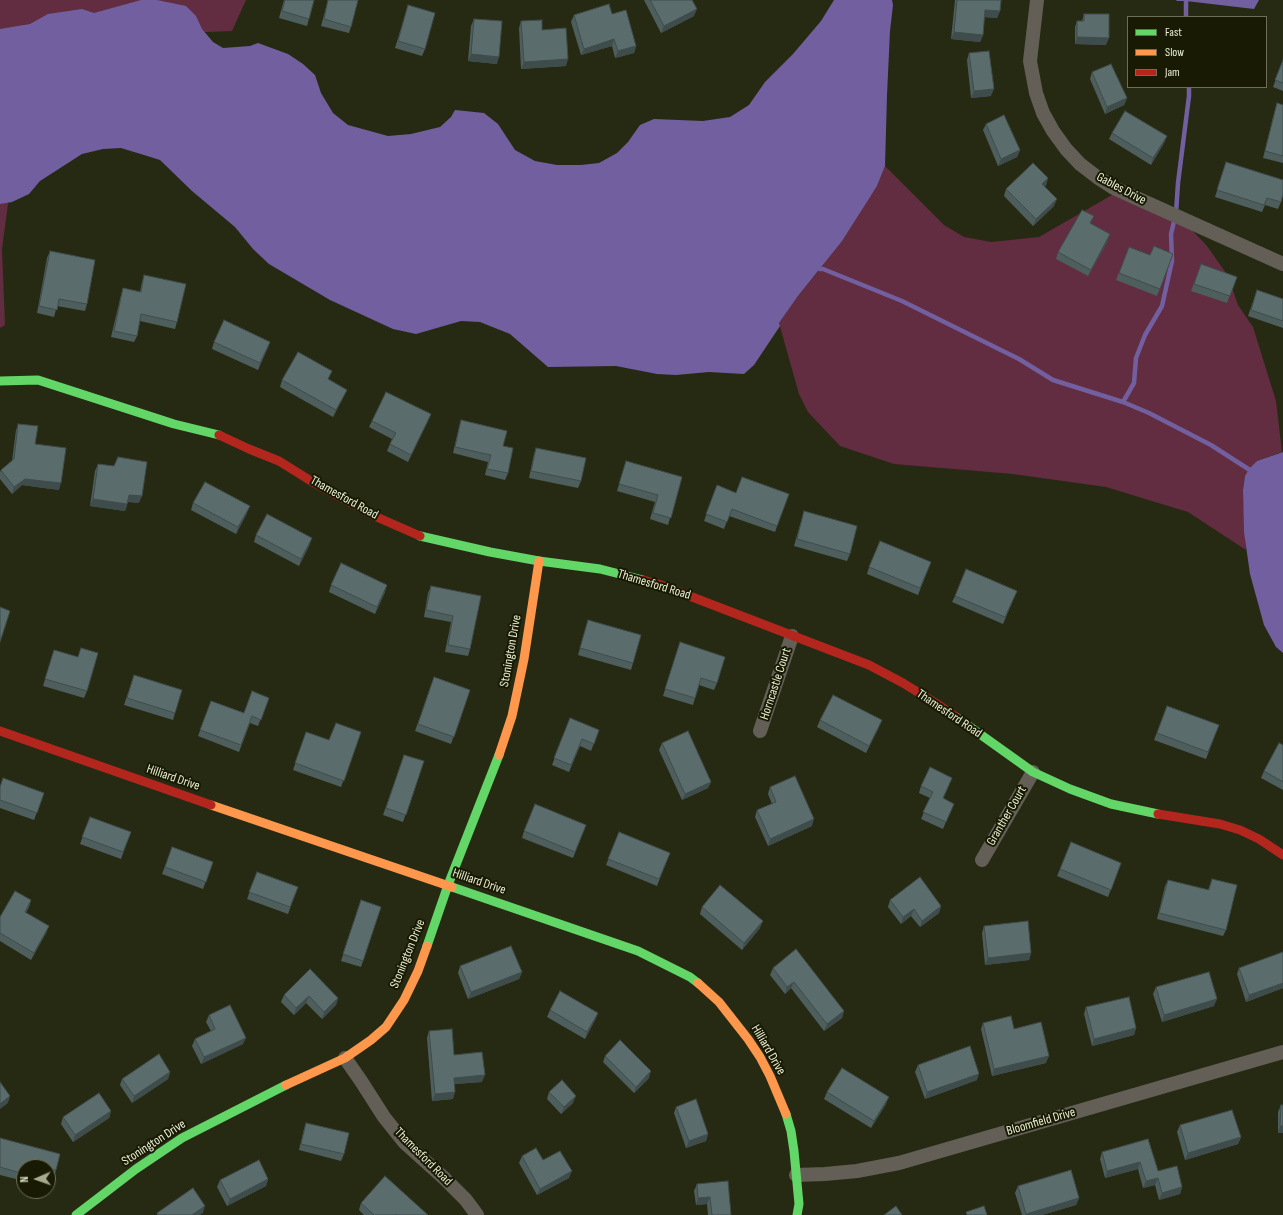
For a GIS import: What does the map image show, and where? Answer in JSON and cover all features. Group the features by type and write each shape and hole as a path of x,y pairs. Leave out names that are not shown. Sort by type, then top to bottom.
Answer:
{"street":[{"name":"Gables Drive","path":"1037,0 1030,61 1036,92 1043,113 1053,131 1080,164 1097,178 1114,188 1283,264"},
{"name":"Thamesford Road","path":"0,381 38,380 174,424 221,435 249,449 279,461 311,481 372,514 418,535 490,552 539,561 600,569 662,585 868,665 937,704 1033,772 1070,789 1111,804 1150,813 1220,824 1240,830 1259,839 1283,855"},
{"name":"Stonington Drive","path":"76,1215 136,1169 182,1138 271,1092 345,1058 371,1040 386,1027 404,1000 418,971 448,885 494,769 512,716 524,658 539,561"},
{"name":"Horncastle Court","path":"760,731 792,636"},
{"name":"Hilliard Drive","path":"0,731 100,767 638,950 690,977 719,1002 748,1039 770,1076 791,1131 799,1204 797,1215"},
{"name":"Granther Court","path":"982,860 1033,772"},
{"name":"Bloomfield Drive","path":"796,1175 857,1171 899,1163 1283,1052"},
{"name":"Thamesford Road","path":"345,1058 384,1117 404,1142 466,1200 477,1215"}],"shaded area":[{"path":"0,0 246,0 232,31 184,33 14,159 2,249 5,325 0,328"},
{"path":"141,0 157,0 186,6 196,16 202,29 213,42 223,48 250,46 258,43 288,54 303,64 315,75 321,93 333,113 348,125 388,136 411,134 440,127 451,117 455,110 484,113 498,124 515,150 535,161 557,165 581,165 599,163 617,153 628,142 640,125 654,119 703,121 730,117 749,105 765,82 793,54 821,21 834,0 892,0 893,5 890,31 885,166 877,186 842,241 798,296 779,323 780,326 754,365 744,374 709,372 676,375 657,374 616,366 548,367 510,334 480,322 461,321 416,334 393,329 330,300 269,264 253,249 235,227 192,191 160,160 121,148 103,149 82,154 40,181 29,194 12,202 0,204 0,29 30,24 48,14 82,9 94,13"},
{"path":"1176,0 1259,0 1254,9"},
{"path":"885,166 944,225 964,237 991,242 1039,237 1112,195 1137,192 1176,213 1207,246 1228,276 1238,305 1253,327 1276,401 1282,452 1257,461 1245,476 1243,490 1246,550 1188,512 1106,487 1013,474 894,464 840,446 808,412 799,394 779,323 820,269 877,186"},
{"path":"1283,452 1283,653 1276,647 1264,625 1250,574 1244,532 1243,490 1245,476 1249,469 1257,461"}],"building":[{"path":"285,0 314,0 309,19 282,11"},
{"path":"328,0 358,0 351,27 324,19"},
{"path":"650,0 692,0 697,9 664,26"},
{"path":"957,0 1001,0 1000,11 985,10 983,35 954,32"},
{"path":"609,4 612,14 626,10 636,46 618,51 614,39 584,49 574,15"},
{"path":"408,5 435,13 425,49 398,41"},
{"path":"1084,14 1109,14 1109,38 1077,37 1077,21 1084,21"},
{"path":"474,19 502,21 499,57 471,54"},
{"path":"542,20 542,30 566,28 568,59 524,62 521,21"},
{"path":"989,51 994,89 974,91 969,53"},
{"path":"1283,60 1283,83 1275,80"},
{"path":"1111,64 1127,98 1107,107 1092,72"},
{"path":"1277,103 1283,105 1283,156 1265,151"},
{"path":"1125,111 1167,136 1153,158 1112,133"},
{"path":"1004,115 1020,150 1001,159 986,124"},
{"path":"1226,162 1283,180 1283,194 1281,202 1267,198 1264,205 1217,190"},
{"path":"1033,163 1048,178 1042,184 1057,199 1036,219 1006,189"},
{"path":"1082,210 1094,216 1090,223 1110,234 1091,270 1058,252"},
{"path":"1154,246 1173,254 1160,289 1119,273 1129,247 1150,255"},
{"path":"50,251 95,260 87,304 59,299 57,310 39,306"},
{"path":"1201,264 1237,277 1230,296 1194,284"},
{"path":"144,275 186,284 177,322 141,314 137,336 114,331 123,288 141,292"},
{"path":"1257,290 1283,299 1283,321 1251,310"},
{"path":"224,320 270,342 260,363 214,342"},
{"path":"298,352 332,371 328,379 347,390 336,410 282,380"},
{"path":"386,392 431,414 411,455 390,444 396,433 372,421"},
{"path":"461,420 507,431 503,446 513,448 508,473 487,469 491,455 455,447"},
{"path":"18,424 38,426 35,444 66,448 61,483 25,479 14,487 1,470 14,459"},
{"path":"536,448 586,458 581,481 531,471"},
{"path":"118,457 147,462 142,496 129,495 127,504 93,499 98,464 114,466"},
{"path":"626,461 682,477 671,518 653,513 658,495 619,484"},
{"path":"742,477 789,494 777,526 732,509 727,522 706,514 717,485 736,493"},
{"path":"205,482 250,506 238,527 193,503"},
{"path":"804,511 857,526 850,554 797,539"},
{"path":"267,514 312,538 301,559 256,535"},
{"path":"880,541 931,562 920,588 869,567"},
{"path":"341,563 387,585 377,607 331,585"},
{"path":"966,569 1017,591 1005,617 955,596"},
{"path":"431,586 481,596 470,649 448,645 453,616 426,610"},
{"path":"0,607 10,611 0,642"},
{"path":"588,620 641,635 633,663 580,648"},
{"path":"680,642 725,657 717,683 701,678 695,698 665,689"},
{"path":"81,648 98,653 87,691 45,679 54,650 78,657"},
{"path":"134,675 182,690 175,713 127,698"},
{"path":"434,677 470,690 454,737 418,724"},
{"path":"252,691 269,698 261,720 252,716 241,745 200,730 211,701 244,713"},
{"path":"833,695 882,720 869,746 820,720"},
{"path":"1167,706 1219,725 1208,752 1157,733"},
{"path":"570,718 599,730 594,744 582,739 571,765 554,758"},
{"path":"336,723 361,732 344,781 295,763 306,732 329,740"},
{"path":"688,731 711,782 685,794 662,743"},
{"path":"1279,743 1283,745 1283,782 1264,771"},
{"path":"404,755 424,761 406,815 386,808"},
{"path":"930,767 952,778 943,798 954,804 946,822 923,812 933,792 921,786"},
{"path":"795,776 814,819 770,839 757,810 776,802 770,787"},
{"path":"3,778 44,793 37,813 0,800 0,787"},
{"path":"535,804 586,825 575,852 524,831"},
{"path":"90,817 131,832 123,852 82,837"},
{"path":"619,832 670,853 659,879 608,859"},
{"path":"1071,842 1121,863 1111,890 1060,869"},
{"path":"172,847 213,862 206,882 165,867"},
{"path":"257,872 298,887 290,907 249,892"},
{"path":"920,877 941,906 922,921 914,909 903,917 890,900"},
{"path":"1212,879 1237,885 1226,930 1159,913 1168,880 1209,890"},
{"path":"720,885 763,921 744,943 702,907"},
{"path":"15,891 31,900 25,912 49,926 34,953 0,933 0,917"},
{"path":"361,900 381,907 363,961 343,954"},
{"path":"1028,921 1031,953 988,958 984,926"},
{"path":"511,946 522,972 471,992 460,966"},
{"path":"796,949 844,1011 827,1024 794,982 787,987 773,968"},
{"path":"1283,952 1283,983 1249,995 1239,968"},
{"path":"310,969 338,998 324,1012 309,996 296,1008 284,995"},
{"path":"1209,972 1217,999 1164,1015 1156,987"},
{"path":"560,991 598,1013 587,1032 550,1010"},
{"path":"1129,997 1136,1028 1094,1039 1086,1007"},
{"path":"230,1005 246,1038 204,1057 195,1039 215,1029 209,1015"},
{"path":"1011,1016 1014,1029 1041,1022 1049,1056 994,1069 983,1023"},
{"path":"452,1029 454,1055 482,1052 485,1075 454,1078 455,1092 435,1094 429,1031"},
{"path":"620,1040 651,1071 636,1087 605,1056"},
{"path":"970,1046 979,1074 927,1092 918,1065"},
{"path":"159,1054 170,1072 134,1096 122,1079"},
{"path":"842,1068 889,1097 874,1121 827,1092"},
{"path":"562,1080 576,1096 564,1107 549,1092"},
{"path":"0,1082 10,1096 0,1104"},
{"path":"99,1093 111,1111 75,1135 63,1117"},
{"path":"696,1099 708,1134 689,1141 676,1107"},
{"path":"1281,1105 1283,1105 1283,1126 1280,1126"},
{"path":"1232,1110 1241,1137 1188,1153 1180,1125"},
{"path":"306,1123 349,1133 344,1154 301,1144"},
{"path":"0,1138 60,1154 56,1170 56,1159 16,1159 16,1172 0,1167"},
{"path":"1148,1139 1158,1171 1177,1166 1182,1187 1162,1193 1158,1178 1146,1181 1140,1162 1107,1171 1102,1152"},
{"path":"536,1148 543,1160 560,1151 572,1171 540,1189 522,1156"},
{"path":"259,1160 268,1179 230,1199 220,1180"},
{"path":"1071,1170 1079,1198 1026,1214 1018,1186"},
{"path":"385,1176 428,1215 374,1215 361,1203"},
{"path":"728,1181 731,1215 712,1215 710,1197 698,1198 697,1184"},
{"path":"193,1188 205,1206 192,1215 158,1215 157,1213"},
{"path":"896,1206 902,1215 884,1215"},
{"path":"984,1206 987,1215 967,1215 966,1212"}],"waterway":[{"path":"1186,16 1187,0"},
{"path":"1123,402 1134,383 1136,358 1145,335 1162,306 1172,261 1171,234 1176,213 1189,88"},
{"path":"815,266 902,301 1019,359 1053,380 1123,402 1149,413 1211,445 1253,472"}],"traffic: fast":[{"path":"0,381 38,380 174,424 219,435"},
{"path":"420,536 490,552 539,561 600,569 643,580"},
{"path":"956,717 1033,772 1070,789 1111,804 1158,814"},
{"path":"427,946 448,885 499,755"},
{"path":"452,887 638,951 690,977 698,983"},
{"path":"76,1215 136,1169 182,1138 286,1085"},
{"path":"786,1114 791,1131 794,1151 799,1204 797,1215"}],"traffic: slow":[{"path":"499,755 512,716 524,659 539,561"},
{"path":"211,805 452,887"},
{"path":"286,1085 345,1058 371,1040 386,1027 404,1000 418,971 427,946"},
{"path":"698,983 719,1002 748,1039 770,1076 786,1114"}],"traffic: jam":[{"path":"219,435 279,461 311,481 379,518 420,536"},
{"path":"643,580 661,585 869,665 903,683 956,717"},
{"path":"0,731 211,805"},
{"path":"1158,814 1220,824 1240,830 1259,839 1283,855"}]}
